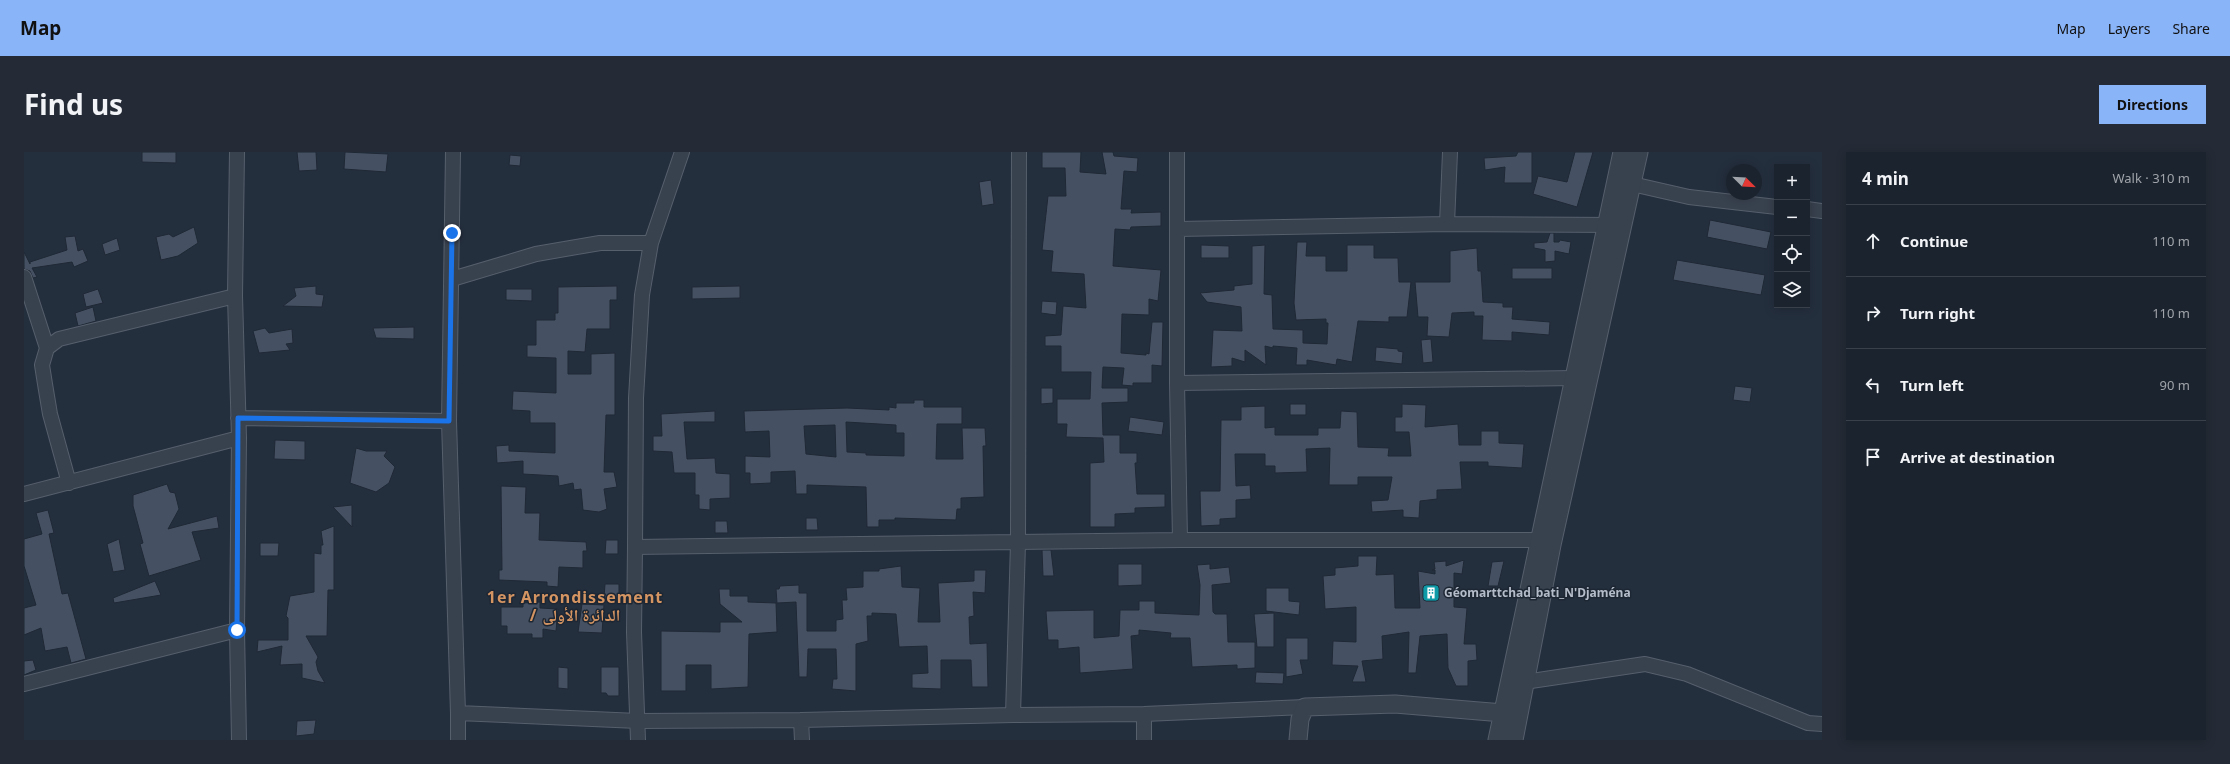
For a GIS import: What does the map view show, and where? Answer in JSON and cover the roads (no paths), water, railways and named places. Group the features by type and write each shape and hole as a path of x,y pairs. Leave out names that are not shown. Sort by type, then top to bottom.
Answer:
{"street":[{"path":"237,152 235,296 239,438 237,630 239,740"},
{"path":"453,152 449,421 458,740"},
{"path":"638,740 634,632 637,382 642,295 651,243 682,152"},
{"path":"1013,715 1018,543 1019,152"},
{"path":"1177,152 1177,383 1180,540"},
{"path":"1447,224 1450,152"},
{"path":"1514,740 1524,682 1554,538 1615,225 1622,152"},
{"path":"1497,740 1575,378 1615,225 1632,184 1639,152"},
{"path":"1632,184 1689,197 1774,207"},
{"path":"1810,209 1822,211"},
{"path":"1178,229 1447,224 1615,225"},
{"path":"452,279 550,252 600,243 651,243"},
{"path":"24,277 47,348 42,365 45,384 50,414 69,483"},
{"path":"47,348 60,339 66,337 235,296"},
{"path":"1177,383 1575,378"},
{"path":"238,418 449,421"},
{"path":"24,494 239,438"},
{"path":"635,547 1180,540 1539,540"},
{"path":"24,684 237,630"},
{"path":"1524,682 1645,664 1687,674 1808,723 1822,724"},
{"path":"458,713 638,721 802,720 1013,715 1144,714 1395,704 1503,713"},
{"path":"1298,740 1300,719 1305,707"},
{"path":"1144,714 1144,740"},
{"path":"802,720 802,740"}],"place":[{"name":"Géomarttchad_bati_N'Djaména","path":"1431,593"}],"district":[{"name":"1er Arrondissement / الدائرة الأولى","path":"575,606"}]}
